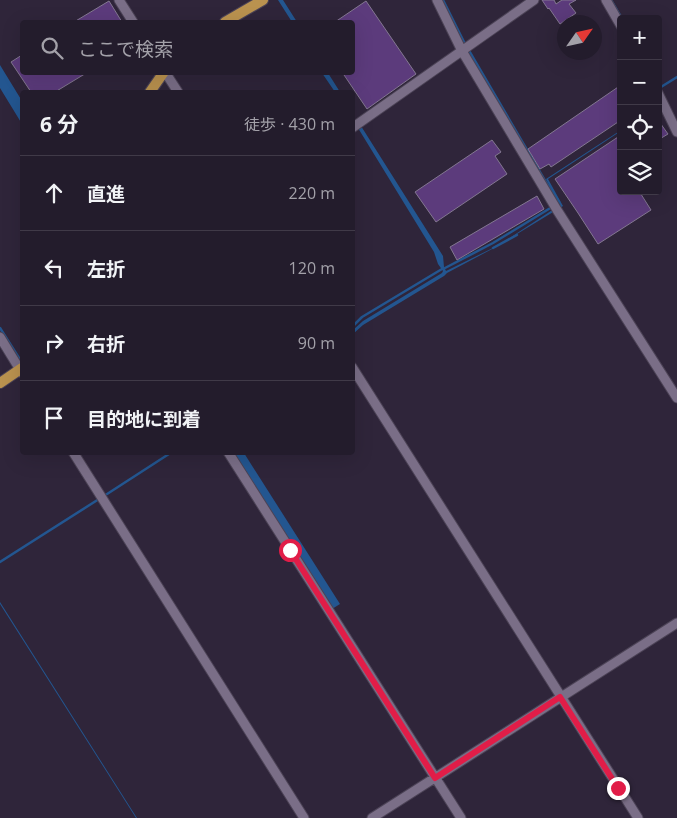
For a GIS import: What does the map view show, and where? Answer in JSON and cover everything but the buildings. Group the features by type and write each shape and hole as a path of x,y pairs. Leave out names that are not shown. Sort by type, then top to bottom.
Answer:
{"main road":[{"path":"228,20 263,0"},
{"path":"152,90 163,75"},
{"path":"0,384 20,371"}],"street":[{"path":"119,0 132,20"},
{"path":"437,0 462,50 557,210 677,398"},
{"path":"355,126 534,0"},
{"path":"606,0 617,19"},
{"path":"167,75 177,90"},
{"path":"662,102 677,132"},
{"path":"0,337 20,367"},
{"path":"355,372 638,818"},
{"path":"75,455 304,818"},
{"path":"230,455 461,818"},
{"path":"372,818 676,625"}],"water":[{"path":"278,0 283,0 296,20 291,20"},
{"path":"0,65 20,98 20,121 0,88"},
{"path":"323,75 329,75 339,90 334,90"},
{"path":"361,126 443,256 446,271 499,245 447,273 363,325 355,332 355,328 363,321 443,271 438,264 434,252 358,128"},
{"path":"617,133 548,179 563,206 500,244 560,205 546,179"},
{"path":"233,455 245,455 340,604 332,609"},
{"path":"0,602 137,818 0,604"}],"waterway":[{"path":"443,0 465,44"},
{"path":"611,0 620,15"},
{"path":"468,49 559,202 556,204"},
{"path":"662,86 677,77"},
{"path":"445,268 493,243 552,207"},
{"path":"493,248 517,235"},
{"path":"355,324 362,317 442,269"},
{"path":"0,328 19,358"},
{"path":"104,496 167,455"},
{"path":"0,562 99,499"}],"route":[{"path":"290,550 435,778 560,697 618,788"}]}
